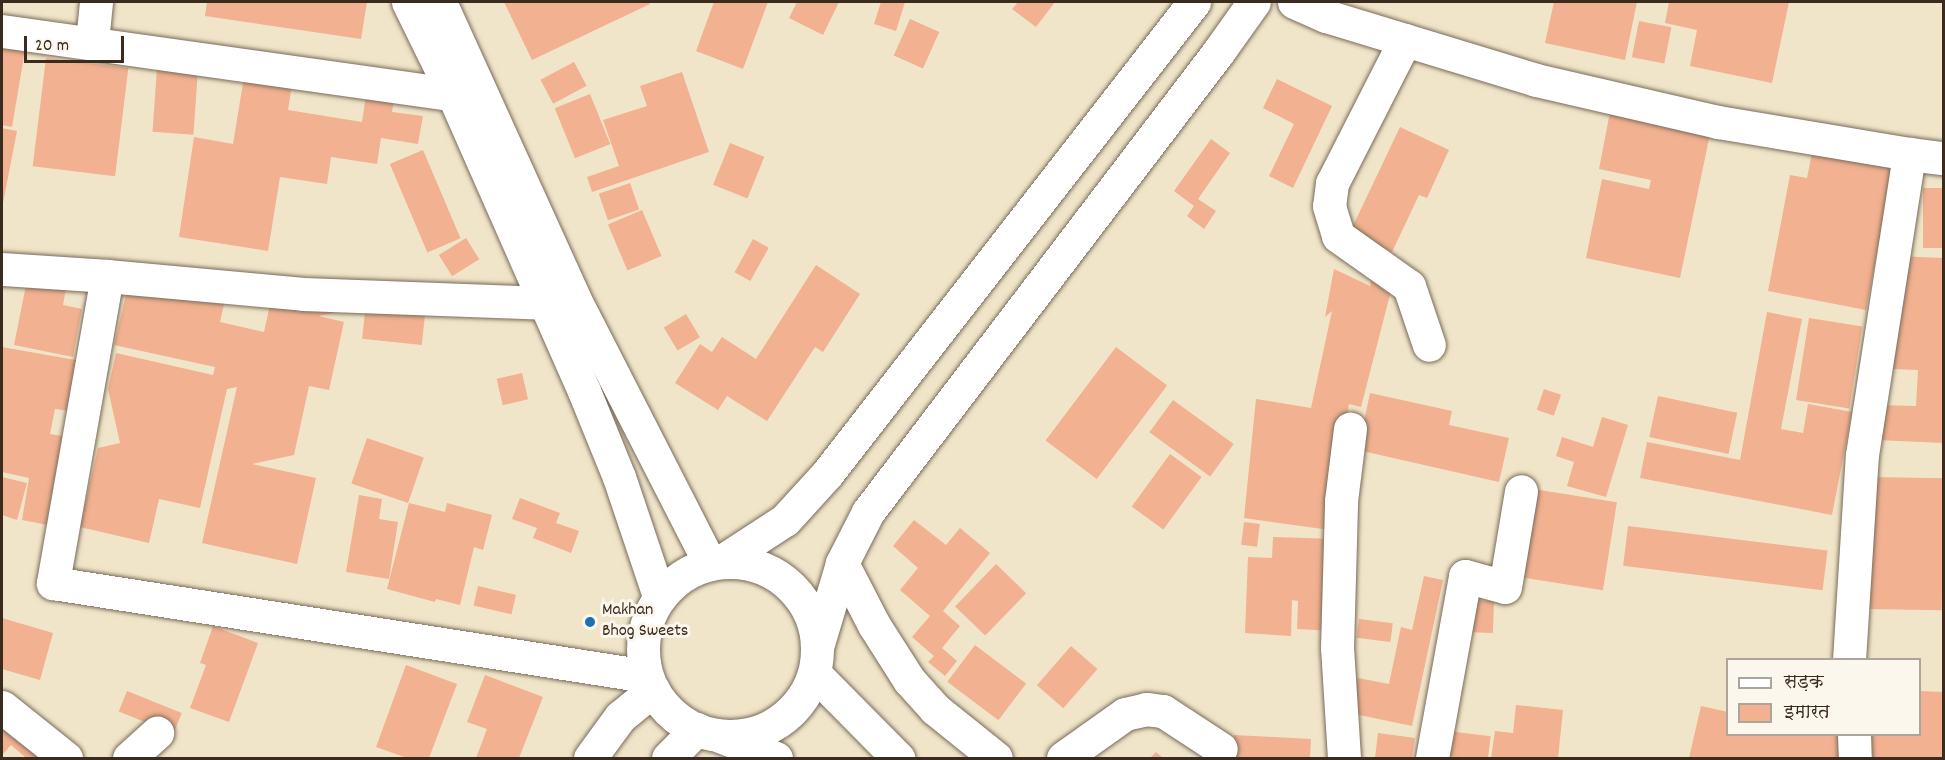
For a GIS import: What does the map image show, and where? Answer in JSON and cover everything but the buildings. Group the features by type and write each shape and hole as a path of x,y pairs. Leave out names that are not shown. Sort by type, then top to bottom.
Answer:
{"main road":[{"path":"92,42 96,2"},
{"path":"408,2 559,300 716,562"},
{"path":"440,2 559,300 659,596"},
{"path":"776,759 706,732 671,713 650,683 642,648 646,621 659,596 682,576 716,562 785,520 826,474 1194,2"},
{"path":"668,759 706,732 737,736 757,732 776,723 793,710 805,693 842,563 868,512 1220,51 1254,2"},
{"path":"1294,2 1326,16 1536,80 1707,120 1944,158"},
{"path":"2,31 453,94"},
{"path":"1405,40 1332,183 1329,206 1338,236 1409,286 1429,345"},
{"path":"1849,658 1862,455 1909,154"},
{"path":"2,269 303,294 559,300"},
{"path":"107,276 53,583 650,683"},
{"path":"1344,759 1337,648 1341,501 1350,429"},
{"path":"1432,759 1466,576 1505,587 1521,491"},
{"path":"716,562 746,562 768,570 788,584 804,602 813,624 815,660 898,759"},
{"path":"842,563 874,626 909,680 935,709 996,759"},
{"path":"590,759 620,717 650,683"},
{"path":"2,707 66,759"},
{"path":"1063,759 1125,714 1146,709 1163,711 1221,749"},
{"path":"129,759 157,734"},
{"path":"1854,736 1856,759"}],"place":[{"name":"Makhan Bhog Sweets","path":"590,622"}]}
